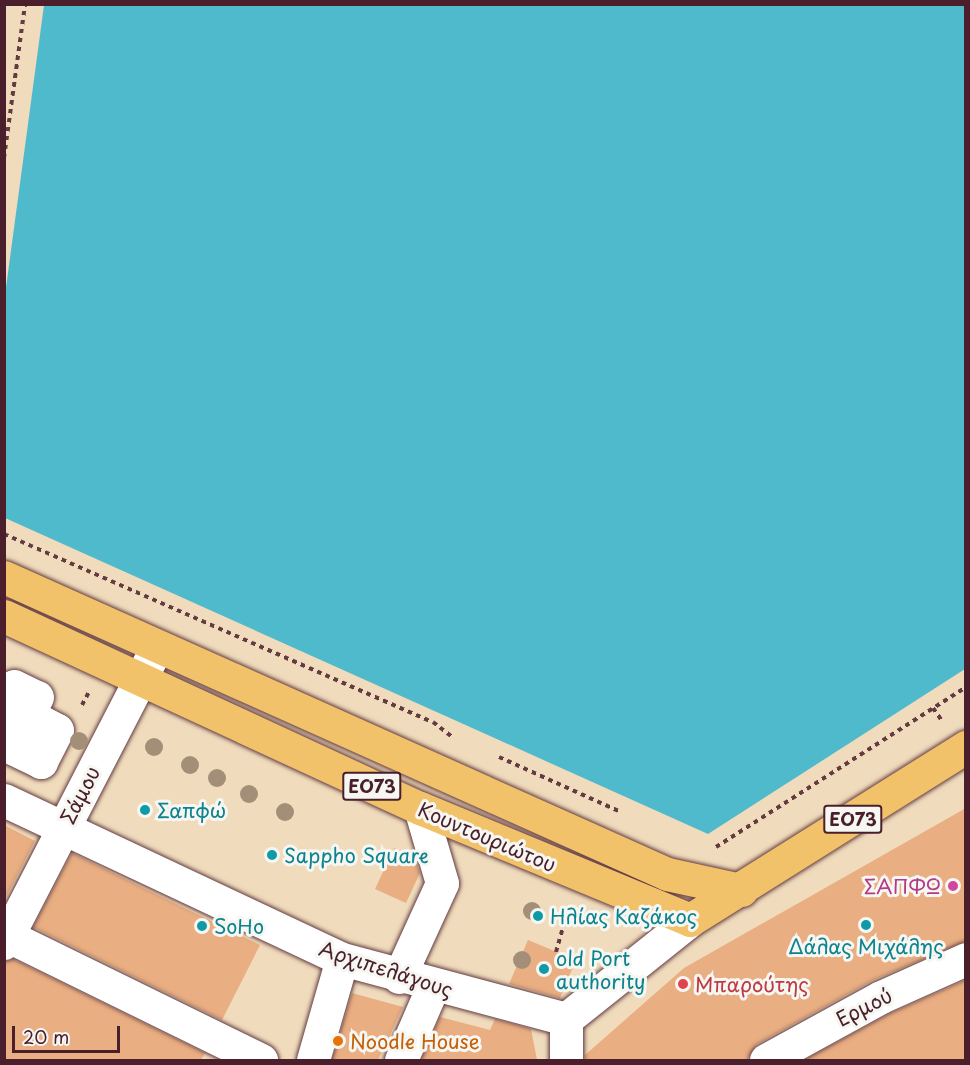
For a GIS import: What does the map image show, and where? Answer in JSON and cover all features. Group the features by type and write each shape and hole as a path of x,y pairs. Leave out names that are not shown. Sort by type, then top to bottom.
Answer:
{"main road":[{"name":"Κουντουριώτου","path":"4,577 156,649 667,874 741,890"},
{"name":"Κουντουριώτου","path":"4,616 141,682 420,808 690,920"},
{"name":"ΕΟ73","path":"690,920 966,747"}],"street":[{"name":"Σάμου","path":"6,939 141,682 156,649"},
{"path":"4,744 41,762 57,730 40,721 36,728 6,707"},
{"name":"Αρχιπελάγους","path":"4,800 342,959 399,977 566,1019"},
{"path":"399,977 442,883 420,808"},
{"path":"567,1060 566,1019 690,920"},
{"path":"6,939 261,1060"},
{"path":"313,1060 342,959"},
{"name":"Ερμού","path":"766,1060 881,997 966,959"},
{"path":"401,1060 433,986"}],"path":[{"path":"4,158 25,4"},
{"path":"4,534 433,722 459,740"},
{"path":"709,847 748,830 966,687"},
{"path":"490,753 634,818"},
{"path":"556,952 565,921"}],"water":[{"path":"44,5 965,5 965,669 708,834 5,518 5,295"}],"building":[{"path":"966,808 966,941 873,980 757,1044 747,1060 585,1060 585,1055 684,968"},
{"path":"4,825 35,841 4,901"},
{"path":"394,848 415,858 420,873 406,903 375,889"},
{"path":"72,853 260,945 222,1020 33,927"},
{"name":"old Port authority","path":"528,940 576,960 560,998 509,984"},
{"path":"13,959 205,1053 201,1060 4,1060 4,962"},
{"path":"966,980 966,1060 804,1060 889,1014"},
{"path":"352,993 403,1007 378,1060 332,1060"},
{"path":"440,1017 490,1030 495,1019 531,1029 537,1060 421,1060"}],"place":[{"name":"Σαπφώ","path":"145,810"},
{"name":"Sappho Square","path":"272,855"},
{"name":"ΣΑΠΦΩ","path":"953,886"},
{"name":"Ηλίας Καζάκος","path":"538,916"},
{"name":"Δάλας Μιχάλης","path":"866,925"},
{"name":"SoΗo","path":"202,926"},
{"name":"old Port authority","path":"544,969"},
{"name":"Μπαρούτης","path":"683,984"},
{"name":"Noodle House","path":"338,1041"}]}
